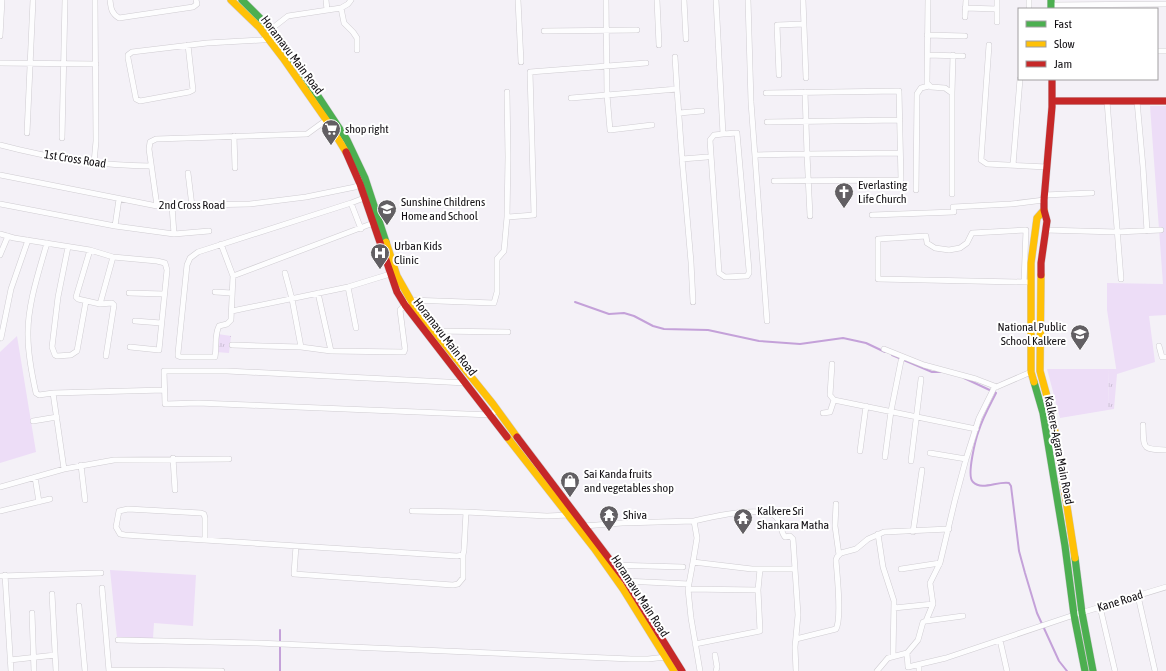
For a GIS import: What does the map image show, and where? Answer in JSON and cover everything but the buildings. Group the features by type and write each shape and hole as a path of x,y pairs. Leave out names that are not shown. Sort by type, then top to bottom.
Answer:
{"main road":[{"name":"Horamavu Main Road","path":"231,0 260,28 347,140 365,178 390,274 397,292 434,331 497,410 571,514 584,526 610,565 618,581 674,671"},
{"name":"Horamavu Main Road","path":"242,0 270,30 304,75 329,118 360,184 364,198 376,222 408,302 466,383 491,415 610,565 626,581 682,671"},
{"name":"Kalkere-Agara Main Road","path":"1052,80 1052,101 1044,197 1044,210 1047,221 1041,263 1040,371 1056,434 1082,613 1093,671"},
{"path":"1052,101 1166,101"},
{"name":"Kalkere-Agara Main Road","path":"1044,210 1037,218 1027,282 1031,372 1043,413 1084,671"},
{"path":"1031,372 1040,371"}],"street":[{"path":"0,36 2,0"},
{"path":"27,133 33,0"},
{"path":"62,138 65,0"},
{"path":"94,162 96,141 95,0"},
{"path":"110,0 111,9 119,18 193,7 197,4 196,0"},
{"path":"326,0 327,10"},
{"path":"188,45 193,90 140,101 136,99 128,58 130,53 134,51 188,45 207,43 244,42 268,39 270,30 288,16 341,8 348,4 351,0"},
{"path":"518,0 521,62"},
{"path":"606,0 607,95 610,130 652,125"},
{"path":"657,0 659,45"},
{"path":"684,0 686,39"},
{"path":"716,0 723,134"},
{"path":"748,0 751,102 767,321"},
{"path":"803,0 806,78"},
{"path":"928,0 927,83 929,86"},
{"path":"965,17 966,0"},
{"path":"997,0 997,22"},
{"path":"1029,0 1029,6"},
{"path":"1051,5 1166,4"},
{"path":"341,8 344,23 357,38 357,50"},
{"path":"965,8 997,9"},
{"path":"779,75 777,25 804,24"},
{"path":"544,31 637,30"},
{"path":"927,35 965,36"},
{"path":"989,45 981,160 987,164 1047,167"},
{"path":"927,55 963,56"},
{"path":"952,194 953,55"},
{"path":"675,57 693,302"},
{"path":"0,63 96,64"},
{"path":"507,217 534,215 530,72 646,63"},
{"path":"1013,165 1020,80"},
{"path":"916,190 918,91 921,88 929,86 933,88 945,88 952,93"},
{"path":"571,98 678,89"},
{"path":"766,93 899,91 901,180 774,181"},
{"path":"232,345 301,347 331,351 404,352 400,310 408,302 494,303 497,292 497,259 504,251 507,217 507,92"},
{"path":"805,92 810,216"},
{"path":"1107,101 1121,279"},
{"path":"1137,101 1147,231"},
{"path":"679,113 702,111"},
{"path":"157,206 148,145 150,142 156,139 307,134 329,118"},
{"path":"767,122 900,120"},
{"path":"737,133 749,270 747,276 724,277 719,273 710,140 714,136 723,134 737,133"},
{"path":"234,136 234,168"},
{"name":"1st Cross Road","path":"0,145 69,159 122,166 151,166"},
{"path":"755,155 900,153"},
{"path":"682,159 707,157"},
{"path":"188,173 192,206"},
{"name":"2nd Cross Road","path":"0,174 157,206 250,204 306,197 360,184"},
{"path":"872,215 954,212 953,207 1011,204 1044,197 1092,193"},
{"path":"221,244 233,276 232,320 230,323 218,328 214,357 178,356 187,265 190,258 198,252 221,244 364,198"},
{"path":"115,226 119,199"},
{"path":"351,203 361,229"},
{"path":"0,204 115,226 174,234 209,230"},
{"path":"172,206 174,234"},
{"path":"233,276 361,229 376,222"},
{"path":"1026,230 1027,282 878,279 878,239 926,236 927,243 935,248 948,250 960,248 967,243 972,232 1026,230 1035,230"},
{"path":"1045,230 1118,232 1162,230"},
{"path":"0,234 90,250 113,257 165,263 167,270 161,323 160,350 130,347"},
{"path":"0,255 8,236"},
{"path":"0,338 11,289 28,240"},
{"path":"47,243 32,298 28,335 29,354 36,394 39,395 54,392 164,390"},
{"path":"68,247 58,297 52,347 55,355 71,355 77,351 86,301"},
{"path":"90,250 76,296 78,299 100,304 112,303 114,306 106,356"},
{"path":"100,304 113,257"},
{"path":"285,273 292,299 301,347"},
{"path":"232,311 348,287 390,274"},
{"path":"348,287 356,328"},
{"path":"215,292 232,293"},
{"path":"129,293 164,294"},
{"path":"318,293 331,351"},
{"path":"135,321 161,323"},
{"path":"434,331 508,332"},
{"path":"1159,346 1162,357 1166,357"},
{"path":"884,349 902,359 962,375 994,389"},
{"path":"885,456 891,411 902,359"},
{"path":"832,364 830,395 834,400 976,429"},
{"path":"466,383 227,371 164,371 165,404 198,403 491,415 497,410"},
{"path":"877,671 888,658 907,653 918,640 923,622 926,621 933,604 930,583 940,563 966,459 976,429 994,389 1031,372"},
{"path":"911,461 921,379"},
{"path":"54,392 64,469"},
{"path":"823,413 830,412 834,400"},
{"path":"860,451 866,406"},
{"path":"33,421 57,417"},
{"path":"1143,425 1146,447 1149,449 1166,450"},
{"path":"930,453 966,459"},
{"path":"0,487 64,469 114,460 173,458 229,459"},
{"path":"173,458 175,490"},
{"path":"81,465 85,500"},
{"path":"913,532 922,470"},
{"path":"35,477 39,502"},
{"path":"0,511 50,499"},
{"path":"836,504 834,523 839,555"},
{"path":"205,540 204,514 128,509 119,511 116,527 120,534 205,540 296,546 457,556 463,555"},
{"path":"412,511 532,515 571,514"},
{"path":"296,546 294,574 453,585 458,584 463,578 466,512"},
{"path":"584,526 694,521 727,514 769,512 776,517 781,524 782,534 785,537 790,536 792,539 798,615 796,671"},
{"path":"694,521 697,538 689,586 695,644 700,671"},
{"path":"796,639 833,631 838,626 836,560 841,553 856,550 865,540 884,532 949,530"},
{"path":"878,534 883,567 892,593 894,608 893,656"},
{"path":"693,562 746,569 795,569"},
{"path":"901,569 940,563"},
{"path":"610,565 683,567"},
{"path":"695,644 760,631 758,590 760,569"},
{"path":"11,671 3,576 101,573"},
{"path":"618,581 758,590"},
{"name":"Kane Road","path":"918,665 946,658 1074,615 1166,587"},
{"path":"102,588 109,670 222,671"},
{"path":"52,594 56,671"},
{"path":"1138,596 1155,671"},
{"path":"894,608 933,604"},
{"path":"79,606 85,671"},
{"path":"1100,607 1115,671"},
{"path":"32,613 34,671"},
{"path":"926,621 963,616"},
{"path":"118,640 631,659 666,657"},
{"path":"1000,640 1007,671"},
{"path":"907,653 908,667 918,665 919,671"},
{"path":"10,660 55,655"},
{"path":"715,655 717,667 716,671"}],"green space":[{"path":"1150,106 1166,106 1166,315 1149,316 1155,362 1117,374 1107,310 1107,283 1163,284"},
{"path":"218,334 231,336 229,353 216,352"},
{"path":"17,336 36,452 0,463 0,352"},
{"path":"1047,369 1109,369 1108,410 1060,418"},
{"path":"1109,369 1117,369 1117,374 1114,409 1108,410"},
{"path":"110,570 196,575 193,626 154,623 153,638 117,638"}],"waterway":[{"path":"575,302 609,314 624,313 634,316 653,326 664,329 708,330 759,341 800,344 843,338 866,343 885,352"},
{"path":"892,355 932,372 943,372"},
{"path":"964,378 996,393 978,434 971,465 971,478 973,482 981,486 1004,483 1009,483 1011,486 1019,551 1037,613 1059,661 1067,671"},
{"path":"280,630 280,671"}],"traffic: fast":[{"path":"242,0 263,21 304,75 347,140 365,178 386,242"},
{"path":"1051,0 1051,8"},
{"path":"1034,382 1043,413 1065,546 1074,615 1085,671"},
{"path":"1075,558 1082,613 1093,671"}],"traffic: slow":[{"path":"231,0 260,28 283,58 327,121 346,152"},
{"path":"1034,382 1031,372 1031,263 1037,218 1044,210"},
{"path":"386,242 397,276 414,306 493,404 517,437"},
{"path":"1041,275 1040,371 1051,411 1057,442 1075,558"},
{"path":"507,437 594,548 623,589 674,671"}],"traffic: jam":[{"path":"1041,275 1041,263 1047,221 1044,210 1044,200 1052,107 1052,80"},
{"path":"1052,101 1166,101"},
{"path":"346,152 360,184 397,292 405,305 507,437"},
{"path":"517,437 626,581 682,671"}],"place":[{"name":"shop right","path":"331,146"},
{"name":"Everlasting Life Church","path":"844,209"},
{"name":"Sunshine Childrens Home and School","path":"387,226"},
{"name":"Urban Kids Clinic","path":"380,270"},
{"name":"National Public School Kalkere","path":"1080,351"},
{"name":"Sai Kanda fruits and vegetables shop","path":"570,498"},
{"name":"Shiva","path":"609,532"},
{"name":"Kalkere Sri Shankara Matha","path":"743,535"}]}
